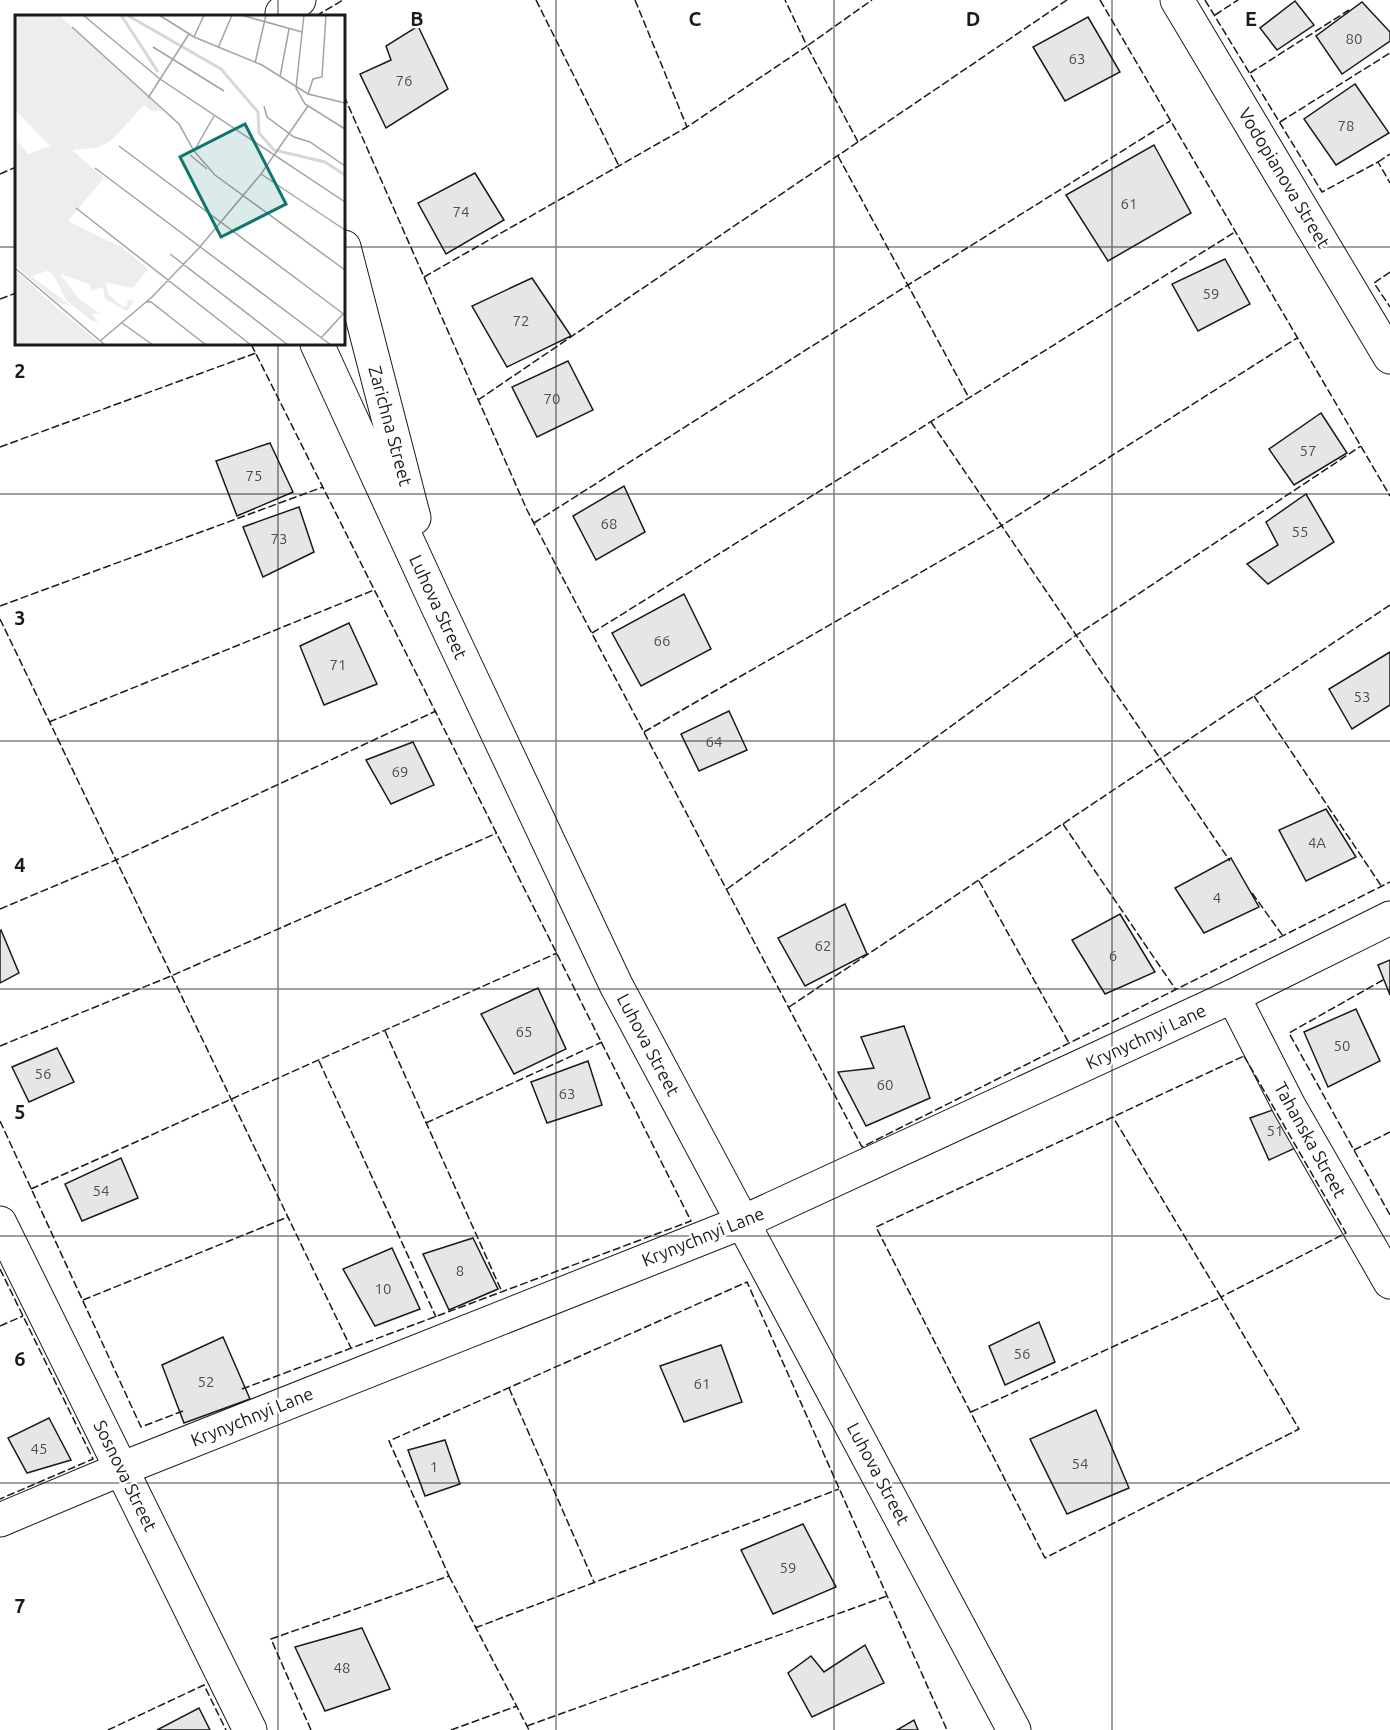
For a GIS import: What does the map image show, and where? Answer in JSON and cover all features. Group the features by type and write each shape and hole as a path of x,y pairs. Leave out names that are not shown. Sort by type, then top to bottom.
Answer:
{"street":[{"name":"Vodopianova Street","path":"1177,0 1390,357"},
{"name":"Zarichna Street","path":"345,251 437,605"},
{"name":"Luhova Street","path":"317,345 616,985 1014,1730"},
{"name":"Krynychnyi Lane","path":"0,1520 121,1469 743,1222 1233,996 1390,918"},
{"name":"Tahanska Street","path":"1233,996 1289,1106 1390,1282"},
{"name":"Sosnova Street","path":"0,1223 250,1730"}],"building":[{"path":"1295,1 1314,25 1277,50 1260,28"},
{"path":"1362,2 1390,32 1390,41 1342,74 1316,36"},
{"path":"1088,17 1120,72 1065,101 1033,47"},
{"path":"418,26 448,89 386,128 360,74 391,60 386,46"},
{"path":"1355,84 1389,133 1336,165 1304,119"},
{"path":"1154,145 1191,213 1108,261 1066,195"},
{"path":"475,173 504,220 446,254 418,203"},
{"path":"1225,259 1250,304 1198,331 1172,284"},
{"path":"532,278 571,336 507,367 472,306"},
{"path":"568,361 593,410 537,437 512,387"},
{"path":"1321,413 1347,453 1294,485 1269,449"},
{"path":"270,443 293,492 237,516 216,461"},
{"path":"624,486 645,532 596,560 573,516"},
{"path":"1306,494 1334,542 1268,584 1247,564 1278,545 1266,522"},
{"path":"299,507 314,552 263,577 243,527"},
{"path":"684,594 711,649 641,686 612,633"},
{"path":"349,623 377,684 324,705 300,646"},
{"path":"1390,652 1390,705 1352,729 1329,689"},
{"path":"729,711 747,750 699,771 681,734"},
{"path":"413,742 434,785 391,804 366,760"},
{"path":"1326,809 1356,857 1306,881 1279,830"},
{"path":"1231,858 1259,907 1204,933 1175,888"},
{"path":"845,904 867,954 805,986 778,938"},
{"path":"1120,914 1155,972 1105,994 1072,940"},
{"path":"0,931 19,973 0,983"},
{"path":"1390,960 1390,995 1378,965"},
{"path":"538,988 566,1049 514,1074 481,1014"},
{"path":"1356,1009 1380,1061 1328,1087 1304,1032"},
{"path":"904,1026 930,1098 866,1126 838,1072 874,1068 861,1037"},
{"path":"57,1048 74,1082 29,1102 12,1067"},
{"path":"588,1061 602,1105 547,1123 531,1082"},
{"path":"1281,1107 1302,1145 1269,1160 1250,1118"},
{"path":"121,1158 138,1198 82,1221 65,1184"},
{"path":"473,1238 498,1289 449,1310 423,1254"},
{"path":"392,1248 420,1309 375,1326 343,1269"},
{"path":"1039,1322 1055,1362 1005,1385 989,1346"},
{"path":"223,1337 250,1399 184,1423 162,1365"},
{"path":"721,1345 742,1402 684,1422 660,1366"},
{"path":"1096,1410 1129,1488 1067,1514 1030,1439"},
{"path":"49,1418 71,1460 27,1473 8,1438"},
{"path":"445,1440 460,1484 425,1496 408,1450"},
{"path":"803,1524 836,1587 773,1614 741,1550"},
{"path":"362,1628 390,1689 325,1711 295,1647"},
{"path":"865,1645 884,1683 812,1717 788,1673 811,1656 824,1672"},
{"path":"199,1708 210,1730 157,1730"},
{"path":"914,1720 918,1730 897,1730"}],"fence":[{"path":"318,15 343,0"},
{"path":"536,0 619,166"},
{"path":"635,0 687,127 807,46 785,0"},
{"path":"858,142 807,46 872,0"},
{"path":"478,400 1067,0"},
{"path":"1100,0 1390,496"},
{"path":"1205,0 1322,192 1378,162 1390,183"},
{"path":"1215,15 1238,0"},
{"path":"1250,73 1349,10"},
{"path":"1280,122 1390,53"},
{"path":"345,98 527,510 862,1147 1390,882"},
{"path":"534,523 1170,121"},
{"path":"424,277 687,127"},
{"path":"1378,162 1390,154"},
{"path":"838,156 969,398"},
{"path":"0,174 15,167"},
{"path":"592,633 1235,232"},
{"path":"1390,272 1374,283 1390,307"},
{"path":"0,299 15,293"},
{"path":"644,732 1001,526 1297,338"},
{"path":"242,1389 691,1221 252,345"},
{"path":"0,447 256,353"},
{"path":"931,422 1230,861"},
{"path":"727,889 1075,636 1361,446"},
{"path":"0,606 323,487"},
{"path":"49,722 374,590"},
{"path":"789,1007 1390,605"},
{"path":"0,619 351,1348"},
{"path":"1254,696 1382,887"},
{"path":"0,909 116,860 436,711"},
{"path":"1063,824 1176,990"},
{"path":"0,1046 171,976 497,833"},
{"path":"979,881 1069,1043"},
{"path":"1252,893 1283,936"},
{"path":"31,1189 557,953"},
{"path":"1383,980 1289,1033 1390,1215"},
{"path":"385,1031 502,1292"},
{"path":"426,1123 602,1042"},
{"path":"1244,1056 1346,1233 1221,1297 1299,1429 1045,1558 876,1227 1244,1056"},
{"path":"319,1061 436,1317"},
{"path":"971,1412 1221,1297 1113,1117"},
{"path":"0,1121 141,1427 183,1411"},
{"path":"1354,1150 1390,1132"},
{"path":"83,1300 288,1217"},
{"path":"0,1269 93,1459 0,1499"},
{"path":"311,1730 271,1639 449,1576 389,1441 747,1282 947,1730"},
{"path":"0,1326 23,1316"},
{"path":"509,1388 594,1582"},
{"path":"475,1628 839,1489"},
{"path":"449,1576 529,1730"},
{"path":"527,1726 887,1596"},
{"path":"108,1730 204,1685 226,1730"},
{"path":"451,1730 517,1706"}]}
